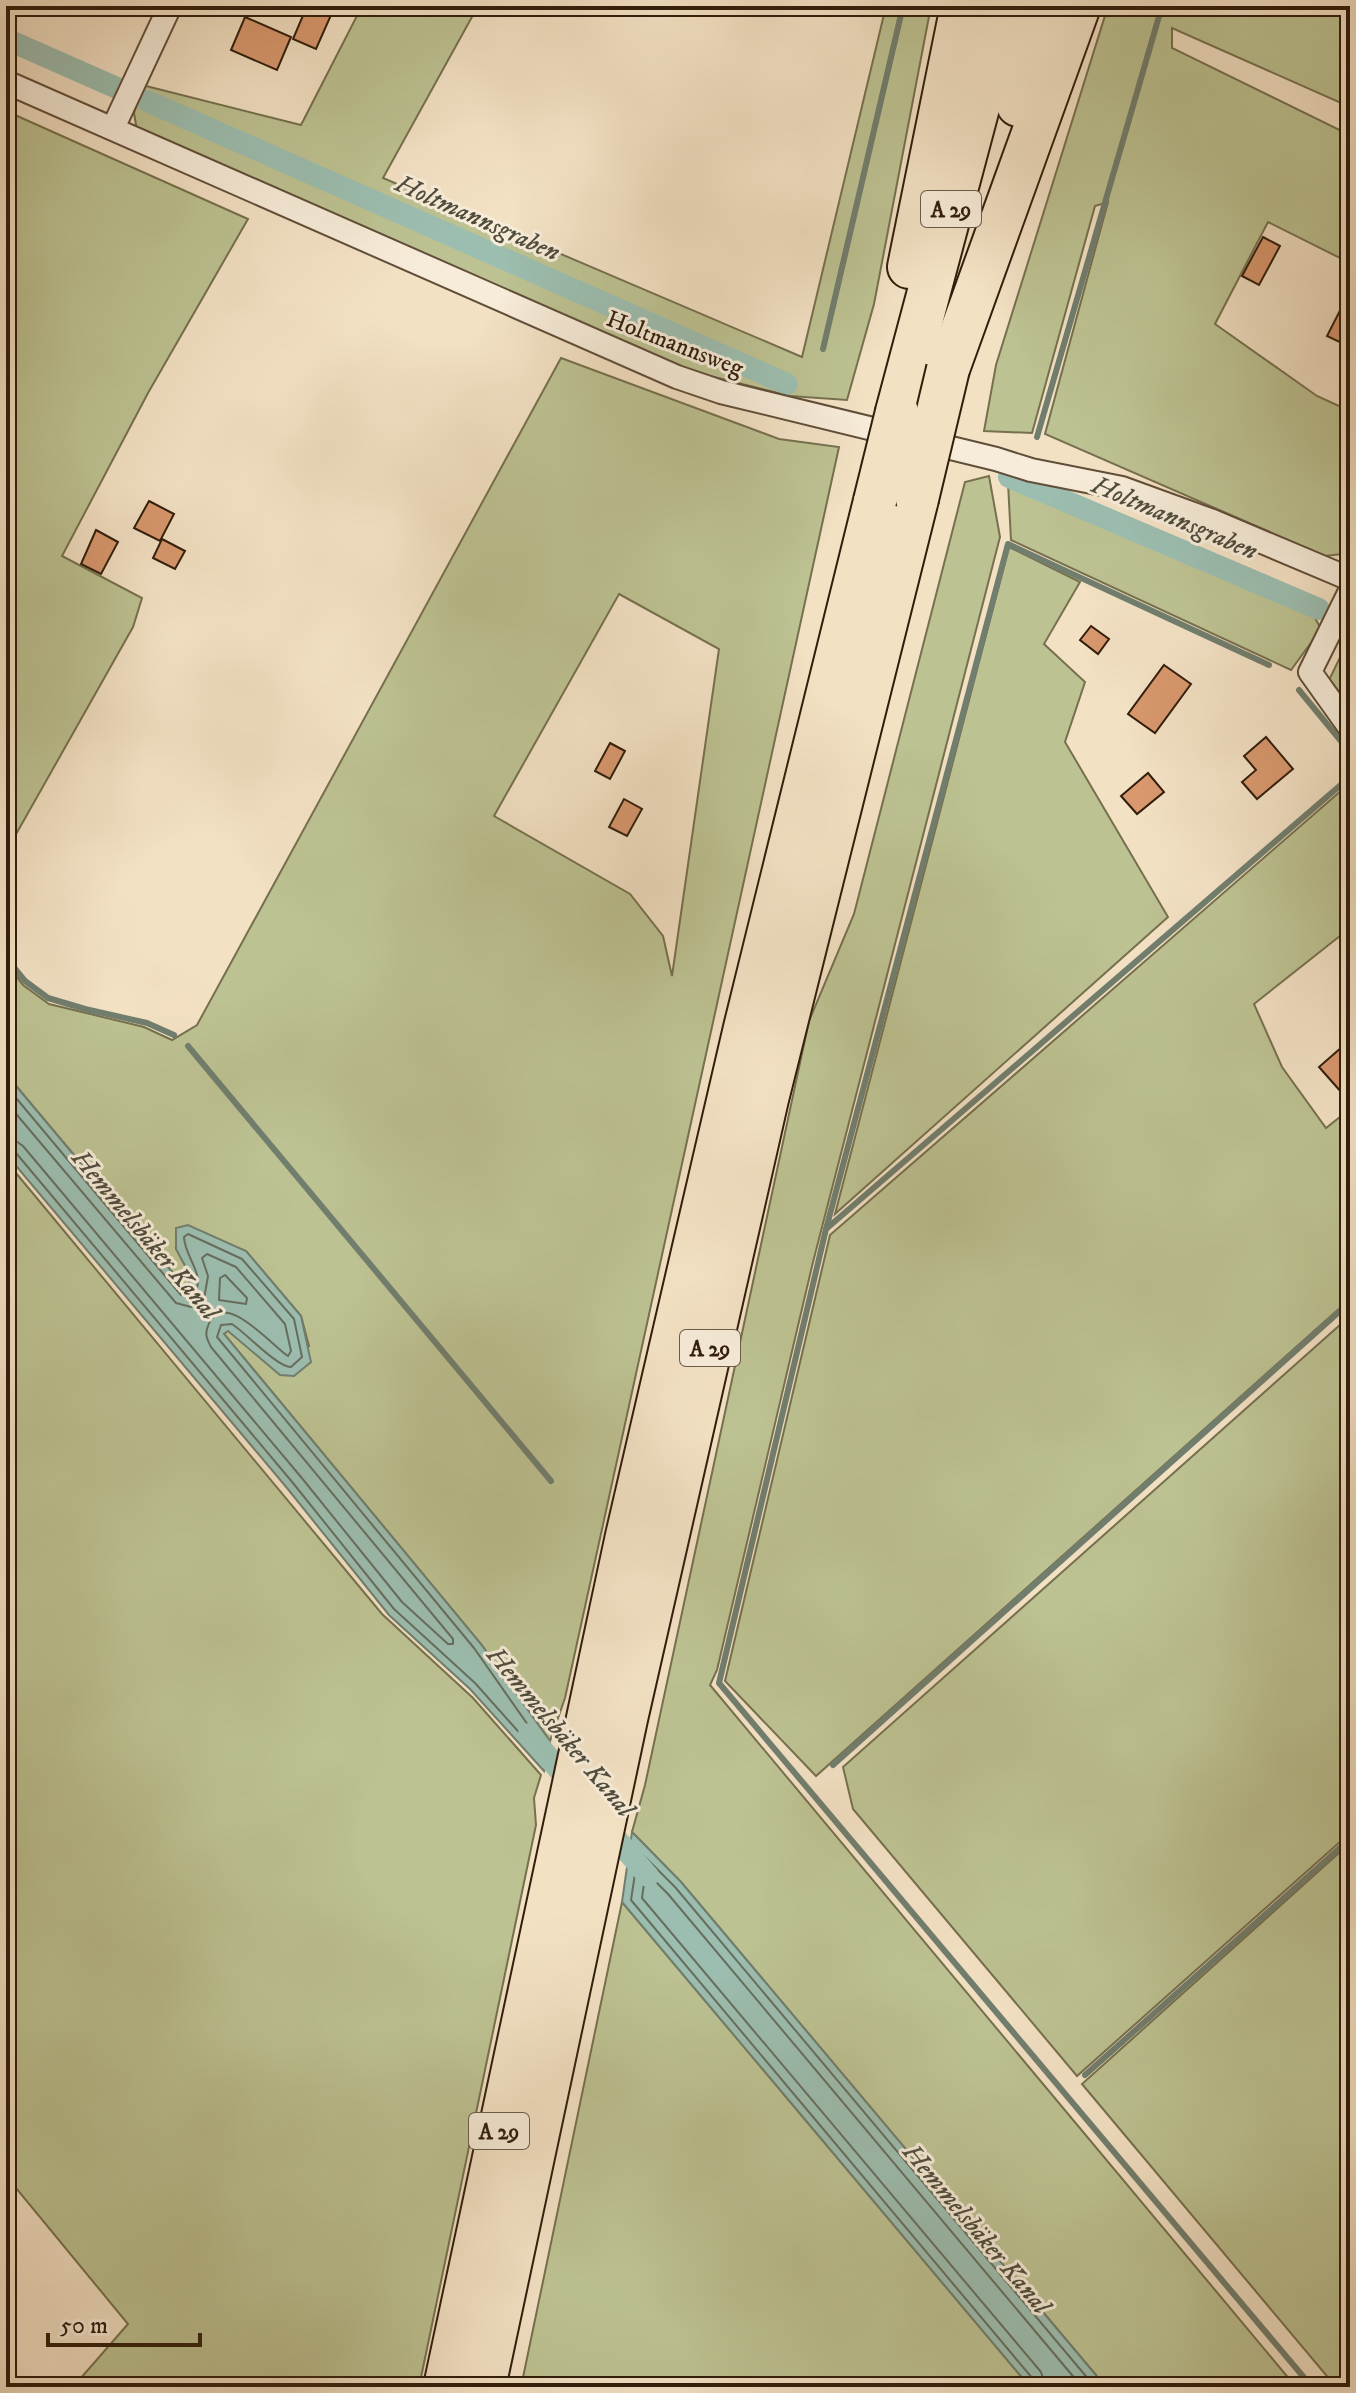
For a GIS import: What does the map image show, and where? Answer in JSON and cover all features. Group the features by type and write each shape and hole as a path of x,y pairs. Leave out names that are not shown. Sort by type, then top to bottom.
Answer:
{"highway":[{"name":"A 29","path":"445,2387 627,1536 745,1028 833,672 867,499 888,410 1005,6"},
{"name":"A 29","path":"484,2387 626,1719 767,1099 948,369 1043,6"},
{"path":"948,369 1079,6"},
{"path":"888,410 962,7"}],"street":[{"path":"113,128 170,6"},
{"name":"Holtmannsweg","path":"6,82 677,377 721,392 1031,470 1122,488 1210,520 1350,579"},
{"path":"1350,591 1310,672 1350,728"}],"green space":[{"path":"362,6 478,6 383,178 802,357 886,6 931,6 874,304 847,400 790,396 690,371 137,131 134,113 142,85 301,125"},
{"path":"1108,6 1350,6 1350,107 1172,28 1172,48 1350,135 1350,263 1268,222 1215,324 1317,396 1350,411 1350,553 1325,556 1045,434 1108,202 1095,206 1032,433 984,431 996,365"},
{"path":"6,111 248,219 148,393 62,556 142,598 133,627 6,852"},
{"path":"561,358 779,439 839,447 565,1698 550,1741 481,1644 224,1334 228,1330 250,1347 309,1346 301,1316 246,1251 225,1243 176,1248 190,1275 189,1292 6,1074 6,963 23,985 49,1004 144,1027 172,1040 197,1025","holes":["619,594 719,649 672,976 663,936 630,894 494,816"]},
{"path":"989,476 1000,537 813,1262 717,1670 710,1685 1296,2387 1106,2387 681,1882 632,1832 645,1785 809,1021 854,914 965,482"},
{"path":"1008,483 1314,616 1321,629 1291,670 1011,540"},
{"path":"1009,547 1080,582 1044,644 1085,682 1065,742 1168,917 835,1214"},
{"path":"1350,637 1350,706 1329,680"},
{"path":"1350,783 1350,928 1254,1004 1282,1067 1326,1128 1350,1109 1350,1299 816,1776 725,1681 830,1235"},
{"path":"6,1161 382,1614 473,1698 541,1775 534,1798 536,1825 419,2387 73,2387 128,2324 6,2176"},
{"path":"1350,1316 1350,1833 1077,2076 853,1809 843,1767"},
{"path":"1350,1843 1350,2387 1336,2387 1082,2084"},
{"path":"622,1902 1030,2387 521,2387"}],"water":[{"path":"6,1074 188,1291 190,1275 176,1249 176,1228 188,1225 246,1251 301,1316 311,1362 294,1376 280,1375 228,1331 224,1334 481,1644 550,1741 544,1771 470,1689 389,1615 287,1488 6,1154"},
{"path":"632,1832 681,1882 1106,2387 1030,2387 622,1902"}],"building":[{"path":"307,6 335,6 316,49 293,39"},
{"path":"245,17 291,37 277,70 231,50"},
{"path":"1263,237 1280,246 1259,285 1242,276"},
{"path":"1350,291 1350,347 1327,336"},
{"path":"149,501 174,514 160,541 134,528"},
{"path":"96,530 118,542 101,574 81,564"},
{"path":"162,539 185,551 175,569 153,558"},
{"path":"1091,626 1109,639 1098,654 1080,640"},
{"path":"1164,665 1191,684 1155,733 1128,714"},
{"path":"1266,737 1293,769 1257,799 1242,782 1256,770 1244,756"},
{"path":"610,743 625,751 610,779 595,771"},
{"path":"1148,773 1164,792 1137,814 1121,796"},
{"path":"624,799 642,809 627,836 609,827"},
{"path":"1350,1040 1350,1102 1319,1067"}],"waterway":[{"path":"823,349 903,6"},
{"path":"1037,437 1162,6"},
{"name":"Holtmannsgraben","path":"6,39 117,88"},
{"name":"Holtmannsgraben","path":"147,101 787,384"},
{"name":"Holtmannsgraben","path":"1009,477 1319,609"},
{"path":"826,1229 1008,544 1269,665"},
{"path":"1299,690 1350,752"},
{"path":"1312,2387 719,1683 826,1229 1350,777"},
{"path":"6,958 25,981 48,998 147,1023 174,1035"},
{"path":"188,1046 551,1481"},
{"path":"833,1765 1350,1302"},
{"name":"Hemmelsbäker Kanal","path":"529,1734 576,1790"},
{"name":"Hemmelsbäker Kanal","path":"603,1823 648,1876"},
{"path":"1085,2075 1350,1839"}]}
